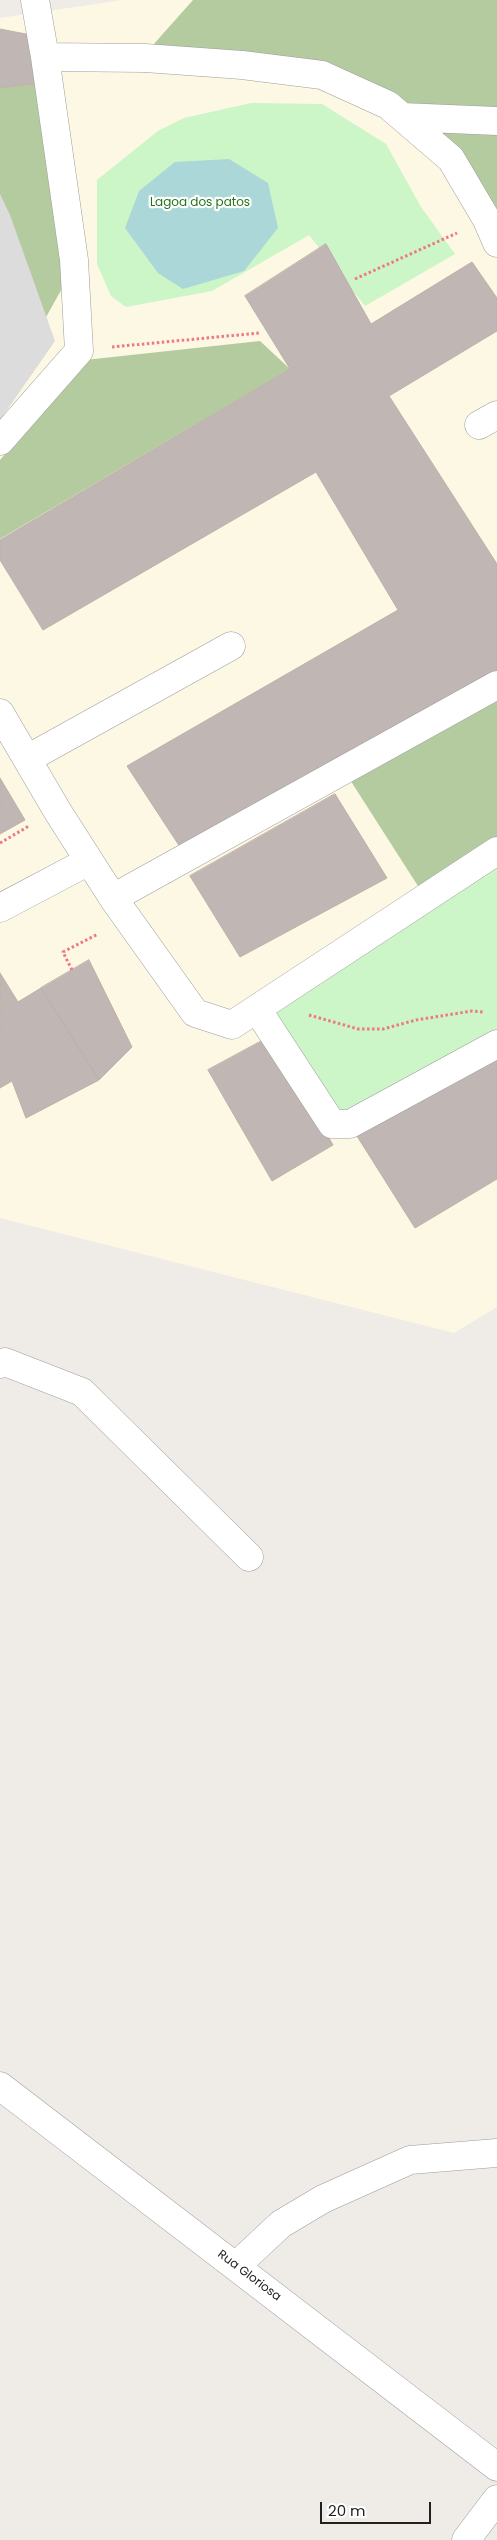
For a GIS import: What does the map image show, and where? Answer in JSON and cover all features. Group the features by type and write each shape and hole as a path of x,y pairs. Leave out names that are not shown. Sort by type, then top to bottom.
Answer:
{"street":[{"path":"2,436 79,351 74,260 46,57 35,0"},
{"path":"46,57 145,58 242,65 322,75 388,105 450,159 492,231"},
{"path":"402,117 497,121"},
{"path":"27,759 230,646"},
{"path":"113,898 497,685"},
{"path":"0,713 113,898 195,1013 232,1025 497,851"},
{"path":"0,908 89,861"},
{"path":"257,1008 332,1124 350,1124 497,1044"},
{"path":"0,1364 5,1362 82,1392 249,1557"},
{"name":"Rua Gloriosa","path":"0,2086 497,2467"},
{"path":"236,2266 281,2224 323,2199 410,2160 497,2152"},
{"path":"466,2540 497,2499"}],"path":[{"path":"355,279 492,231"},
{"path":"79,351 258,333"},
{"path":"0,843 31,825"},
{"path":"72,970 63,952 96,936"},
{"path":"257,1008 312,1015 358,1029 383,1029 416,1020 472,1011 488,1013"}],"shaded area":[{"path":"122,0 497,0 497,1307 454,1333 0,1218 0,18"},
{"path":"0,194 10,215 55,341 0,420"}],"green space":[{"path":"193,0 497,0 497,250 487,220 391,101 145,54"},
{"path":"41,83 64,285 0,399 0,88"},
{"name":"Lagoa dos patos","path":"251,103 322,104 386,144 421,207 455,254 365,306 309,235 212,291 126,307 111,296 97,264 97,180 158,131 184,118"},
{"path":"260,341 290,369 0,539 0,460 85,360"},
{"path":"497,687 497,850 425,897 345,772"},
{"path":"497,852 497,1043 333,1123 257,1009"}],"water":[{"path":"229,159 268,183 278,228 244,271 183,289 158,273 125,228 139,191 175,162"}],"building":[{"path":"0,29 31,35 41,83 0,88"},
{"path":"326,244 371,324 472,262 497,298 497,331 389,396 497,564 497,670 182,850 127,766 398,610 316,472 43,630 0,560 0,540 290,369 245,296"},
{"path":"0,778 25,820 0,834"},
{"path":"335,794 387,878 240,957 190,876"},
{"path":"89,960 132,1047 99,1080 41,988"},
{"path":"0,973 18,1002 41,988 99,1080 26,1118 12,1081 0,1088"},
{"path":"271,1036 333,1145 272,1181 208,1070"},
{"path":"497,1045 497,1179 415,1228 350,1125"}]}
